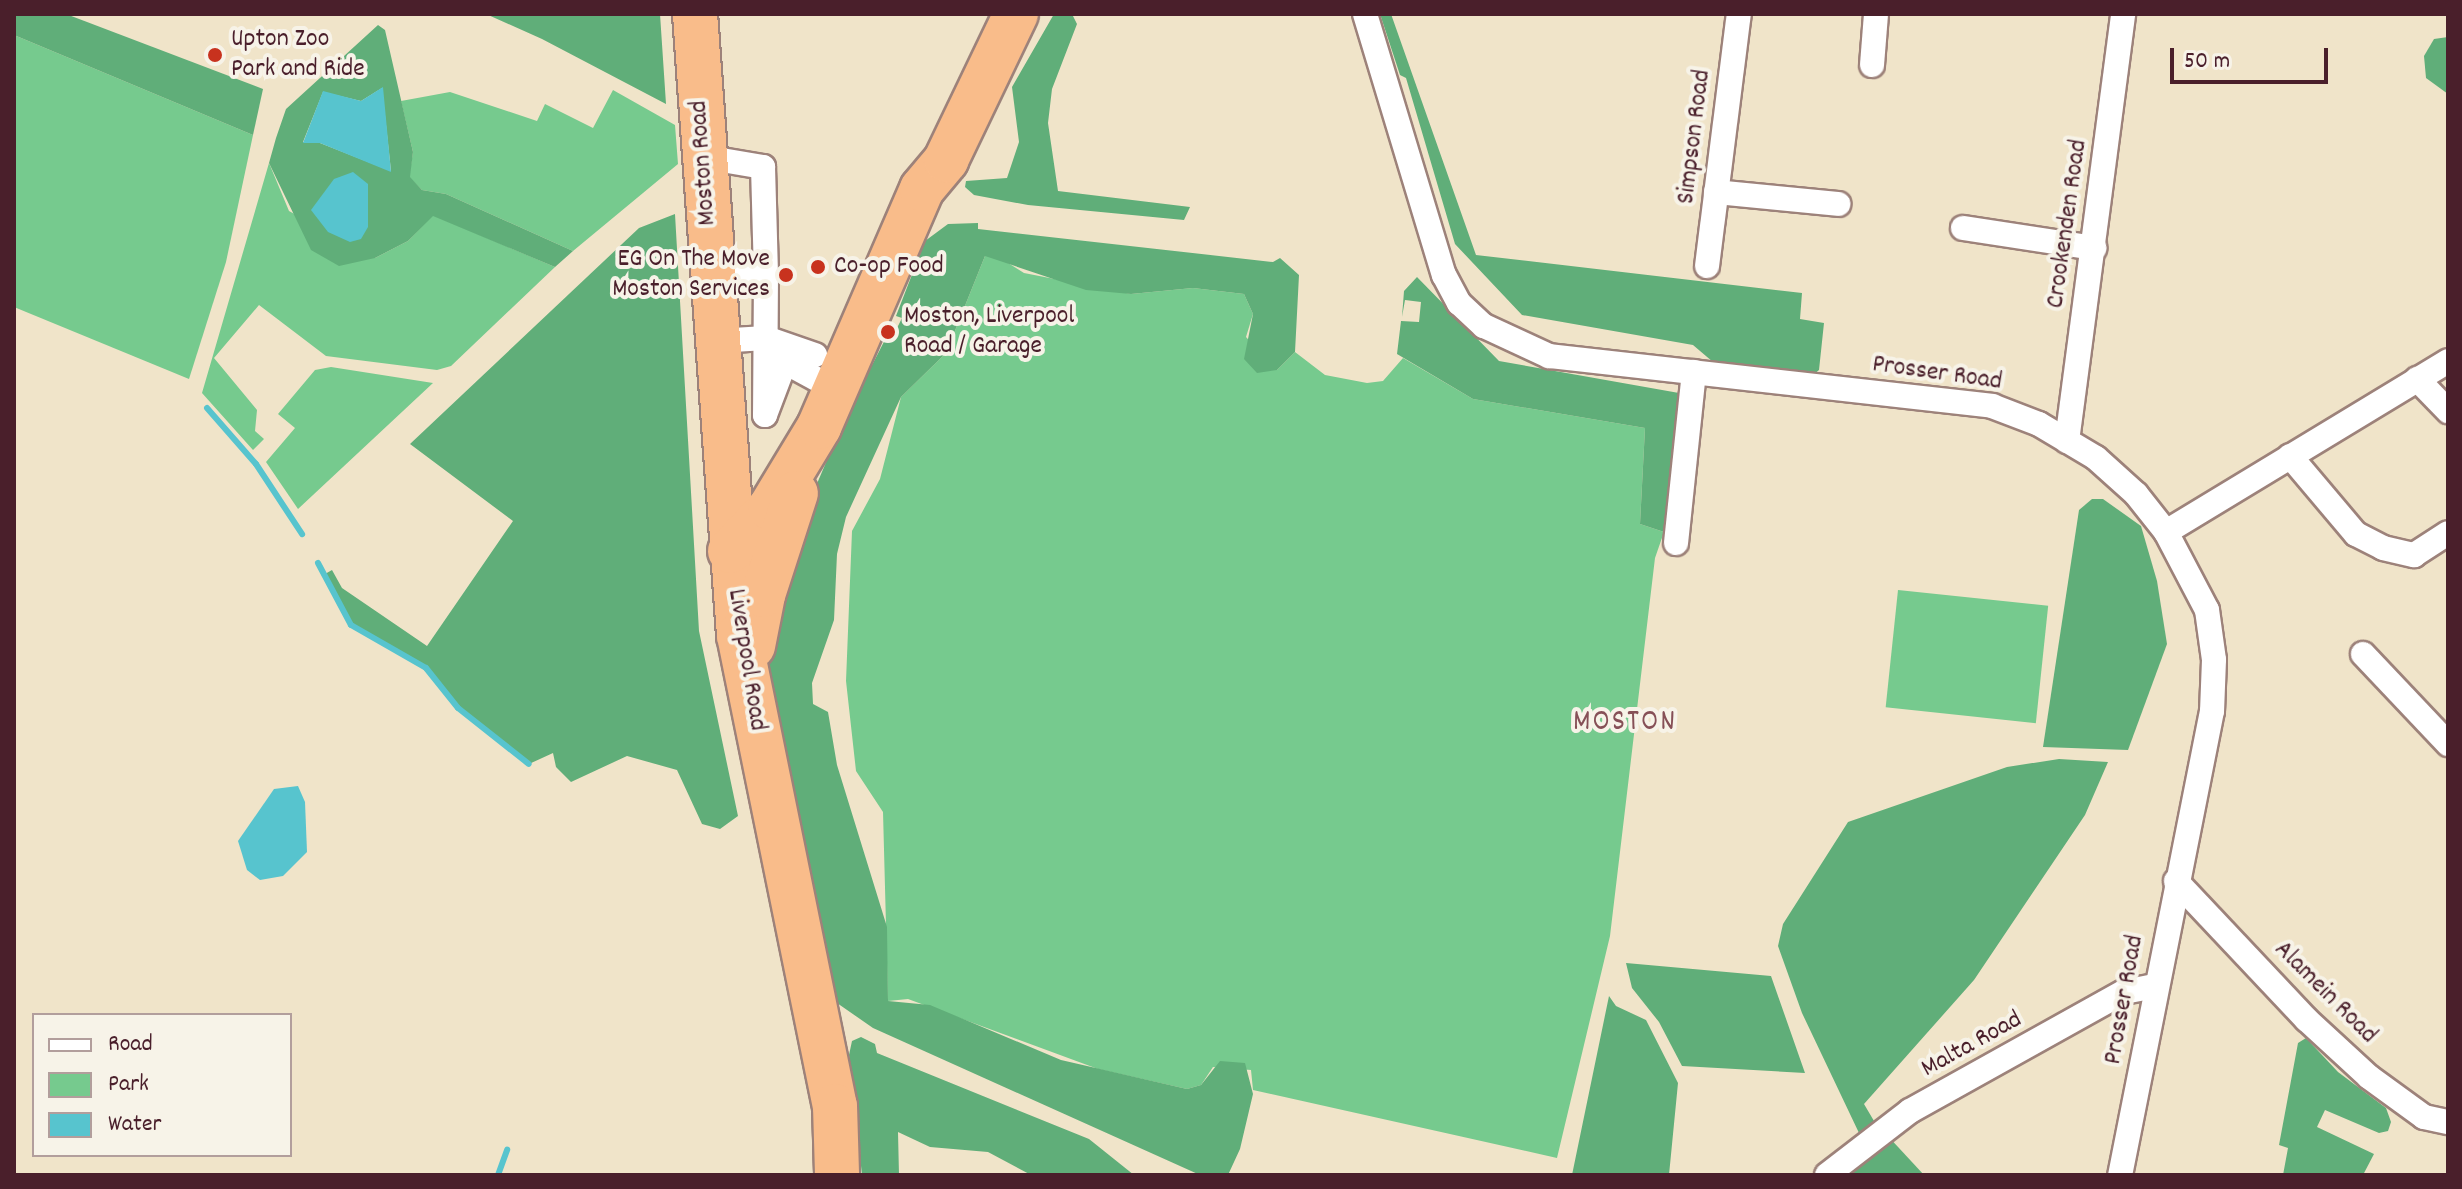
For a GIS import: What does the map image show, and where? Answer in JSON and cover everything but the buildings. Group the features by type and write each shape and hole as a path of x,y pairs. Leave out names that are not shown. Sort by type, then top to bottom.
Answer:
{"highway":[{"name":"Moston Road","path":"695,14 730,551"},
{"name":"Liverpool Road","path":"922,189 925,152 986,14"},
{"name":"Liverpool Road","path":"837,1175 835,1106 750,700 730,551 770,508 823,390 922,189 946,160 1016,14"},
{"path":"750,700 763,595 823,390"}],"street":[{"name":"Prosser Road","path":"1365,14 1444,275 1459,303 1494,332 1549,356 1992,406 2096,458 2136,494 2166,532 2207,610 2214,660 2212,711 2155,986 2120,1175"},
{"name":"Simpson Road","path":"1707,266 1739,14"},
{"path":"1872,65 1876,14"},
{"name":"Crookenden Road","path":"2067,441 2123,14"},
{"path":"704,157 763,167 765,415 785,362 823,390"},
{"path":"1716,192 1838,204"},
{"path":"1963,228 2094,248"},
{"path":"712,279 766,275"},
{"path":"716,341 766,338 823,390"},
{"path":"2166,532 2448,361"},
{"path":"1676,543 1694,372"},
{"path":"2417,379 2448,411"},
{"path":"2290,456 2356,534 2383,548 2414,555 2448,533"},
{"path":"2363,654 2446,737"},
{"name":"Alamein Road","path":"2176,881 2306,1019 2369,1077 2424,1117 2448,1122"},
{"name":"Malta Road","path":"1827,1175 1910,1111 2124,992 2155,986"}],"green space":[{"path":"14,14 66,14 263,89 253,135 14,35"},
{"path":"486,14 660,14 666,104 542,39"},
{"path":"1054,14 1072,14 1077,24 1052,89 1048,123 1058,191 1190,207 1184,220 1028,205 974,195 965,187 966,181 1007,178 1019,142 1012,87"},
{"path":"1380,14 1391,14 1476,255 1802,293 1800,319 1824,323 1819,370 1813,375 1713,362 1693,345 1522,315 1455,244 1406,78 1400,75"},
{"path":"378,25 385,30 413,152 410,177 422,190 446,194 573,251 555,267 433,216 408,241 375,258 339,266 311,250 269,163 286,109","holes":["382,88 391,171 320,143 303,142 323,92 361,101"]},
{"path":"14,35 253,135 226,262 189,379 14,307"},
{"path":"2448,37 2448,94 2426,78 2424,56 2434,39"},
{"path":"613,90 675,125 678,164 573,251 446,194 422,190 409,177 413,152 401,101 450,92 537,121 545,104 593,128"},
{"path":"269,163 289,211 375,258 408,241 433,215 555,267 451,366 437,370 326,356 259,305 214,358 257,410 255,431 264,439 253,450 202,393"},
{"path":"675,214 699,631 738,816 720,829 702,824 677,770 627,756 571,782 556,767 553,753 529,764 458,708 426,667 351,625 325,574 332,570 342,588 427,646 513,521 410,444 639,228"},
{"path":"978,223 978,229 1273,262 1280,258 1299,275 1295,352 1277,370 1257,373 1244,359 1253,314 1244,294 1193,288 1131,294 1086,290 985,256 946,353 901,397 846,517 837,554 834,620 812,683 813,704 828,712 837,765 887,927 888,1001 930,1005 1061,1060 1187,1089 1201,1085 1220,1061 1245,1063 1253,1094 1240,1149 1228,1175 1200,1175 873,1028 837,1003 809,890 771,697 769,660 804,514 845,418 891,328 896,330 902,318 896,316 925,241 948,224"},
{"path":"985,256 997,256 1024,273 1131,294 1193,288 1244,294 1253,314 1246,337 1277,370 1295,352 1325,375 1367,383 1383,381 1403,358 1473,399 1645,428 1640,524 1664,532 1655,558 1610,936 1557,1158 1253,1090 1251,1070 1213,1067 1201,1085 1187,1089 1098,1069 908,999 888,1001 883,812 856,771 846,681 852,531 880,479 901,397 946,353"},
{"path":"1417,277 1499,361 1679,393 1664,532 1640,524 1645,428 1473,399 1397,354 1401,321 1419,322 1421,302 1405,300 1402,317 1404,291"},
{"path":"331,367 433,383 298,509 266,462 295,428 278,414 315,370"},
{"path":"2092,499 2103,499 2141,526 2157,581 2167,644 2128,750 2043,747 2079,510"},
{"path":"1898,590 2048,606 2036,723 1886,707"},
{"path":"2059,759 2108,762 2085,815 1974,980 1864,1104 1874,1121 1859,1133 1802,1013 1778,946 1783,924 1848,822 2007,767"},
{"path":"1626,963 1771,976 1805,1073 1682,1066 1659,1022 1632,988"},
{"path":"1609,996 1616,1006 1646,1020 1678,1083 1669,1175 1572,1175"},
{"path":"861,1037 875,1044 877,1053 1089,1139 1134,1175 1031,1175 988,1152 930,1147 898,1132 899,1175 862,1175 849,1055 852,1041"},
{"path":"2306,1038 2338,1072 2386,1108 2391,1122 2388,1131 2379,1133 2325,1110 2317,1127 2374,1154 2363,1175 2283,1175 2288,1148 2279,1145 2298,1043"},
{"path":"1886,1134 1924,1175 1831,1175"}],"water":[{"path":"383,87 391,172 320,143 303,143 323,91 361,101"},
{"path":"353,172 368,184 368,227 361,239 350,242 328,232 311,210 334,179"},
{"path":"298,786 305,802 307,852 283,876 260,880 247,870 238,841 274,789"}],"waterway":[{"path":"207,408 256,464 302,534"},
{"path":"318,563 351,625 426,668 458,708 529,764"},
{"path":"498,1175 507,1150"}],"place":[{"name":"Upton Zoo Park and Ride","path":"215,55"},
{"name":"Co-op Food","path":"818,267"},
{"name":"EG On The Move Moston Services","path":"786,275"},
{"name":"Moston, Liverpool Road / Garage","path":"888,332"}],"district":[{"name":"MOSTON","path":"1625,724"}]}
